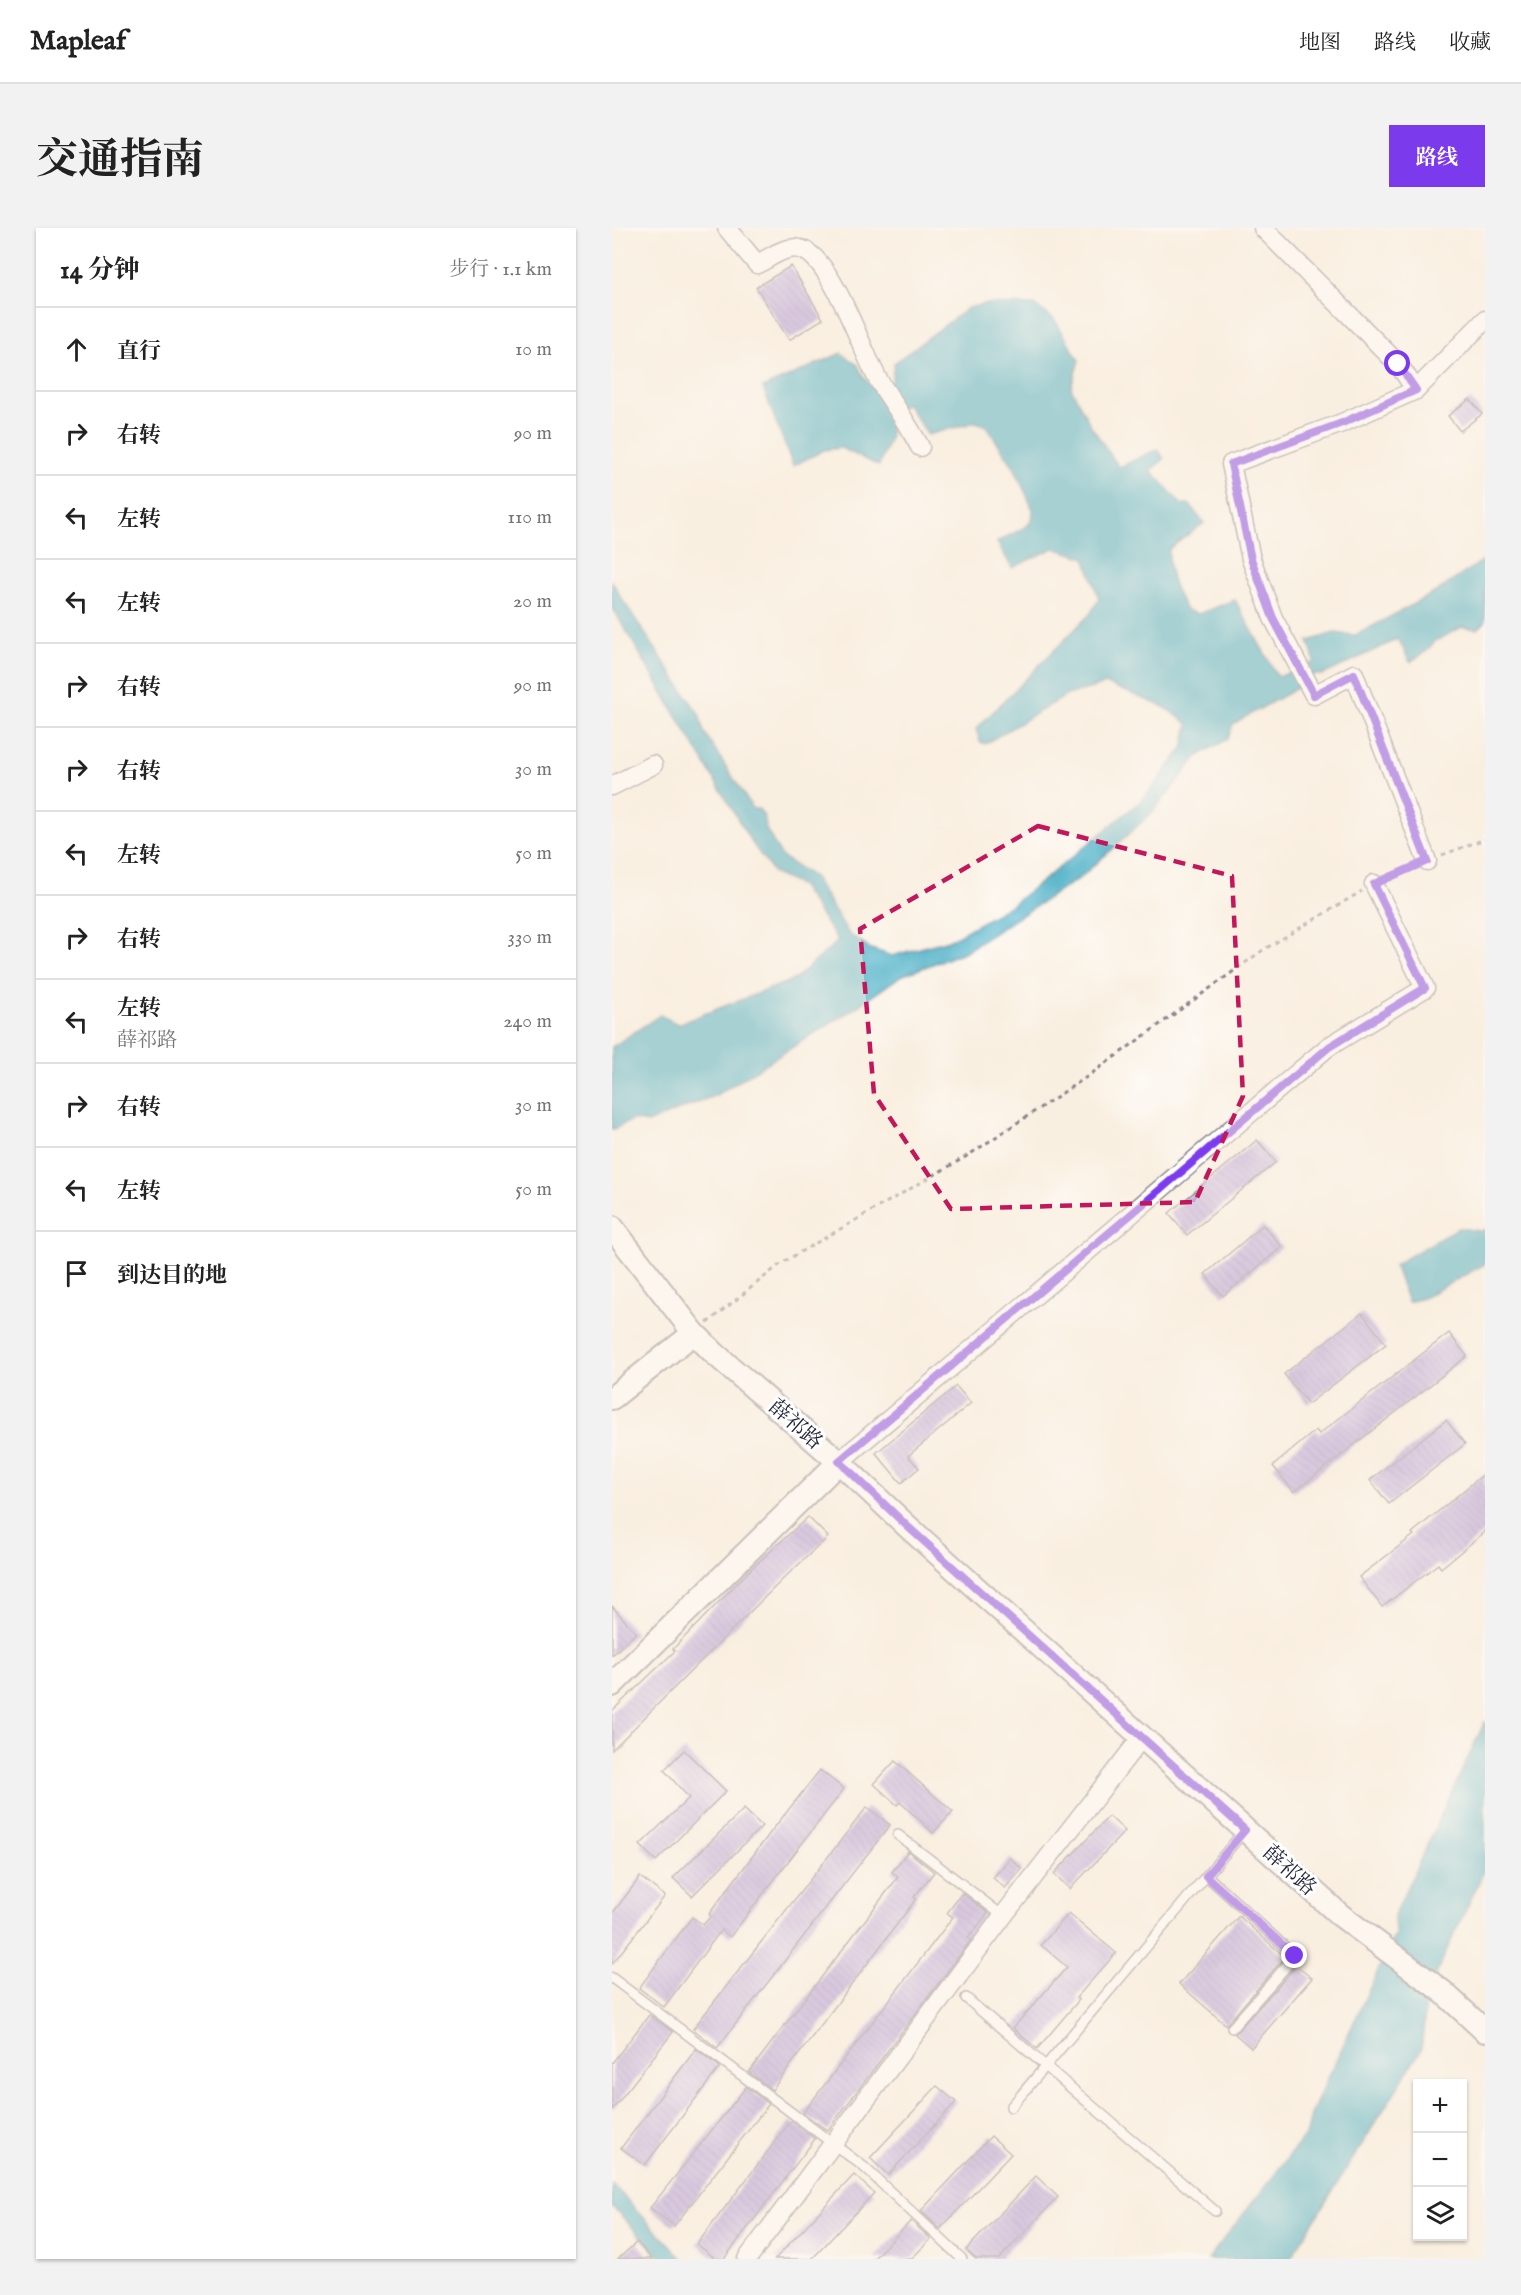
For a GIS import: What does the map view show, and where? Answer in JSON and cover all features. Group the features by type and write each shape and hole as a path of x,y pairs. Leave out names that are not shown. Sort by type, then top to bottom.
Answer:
{"street":[{"path":"727,228 758,264 791,248 802,249 813,255 827,272 878,379 904,417 920,447"},
{"path":"1263,228 1398,364 1416,390"},
{"path":"1427,861 1354,674 1314,695 1273,618 1251,559 1231,464 1342,423 1416,390 1485,320"},
{"path":"612,786 653,765"},
{"path":"612,1685 839,1461 1329,1047 1425,988 1374,884"},
{"name":"薛祁路","path":"612,1227 694,1333 714,1353 839,1461 907,1526 1340,1915 1443,1992 1485,2031"},
{"path":"612,1398 694,1333"},
{"path":"747,2259 1002,1916 1142,1737"}],"lane":[{"path":"1011,2107 1245,1830"},
{"path":"898,1835 1002,1916"},
{"path":"1206,1876 1295,1956 1232,2028"},
{"path":"612,1978 864,2167 962,2259"},
{"path":"966,1998 1215,2211"}],"path":[{"path":"694,1333 783,1262 967,1156 1091,1074 1263,950 1374,884 1485,839"}],"highlighted area":[{"path":"1038,826 1232,876 1243,1096 1195,1202 951,1209 874,1094 860,929"}],"water":[{"path":"985,304 1035,305 1055,320 1079,360 1071,388 1091,426 1119,467 1158,449 1164,459 1151,470 1182,505 1189,504 1204,523 1169,549 1171,574 1186,610 1198,614 1235,600 1278,677 1315,662 1308,641 1334,633 1356,635 1436,592 1485,559 1485,622 1478,629 1462,627 1434,642 1427,651 1410,662 1398,639 1323,675 1313,675 1299,687 1233,724 1228,739 1198,756 1153,812 1080,878 964,952 901,976 852,1010 716,1095 647,1123 633,1120 612,1130 612,1047 660,1015 678,1024 795,979 838,941 801,886 774,874 750,840 612,607 612,581 699,714 704,732 753,809 759,809 765,818 766,829 782,857 814,877 849,934 871,949 892,956 952,939 1010,906 1144,798 1183,748 1188,724 1164,707 1107,684 1067,695 985,744 980,742 976,729 1090,614 1099,599 1085,558 1054,548 1012,568 997,542 1027,526 1032,520 1033,510 1014,467 986,426 976,422 928,435 907,404 889,413 891,436 879,466 841,448 824,450 793,466 763,388 841,353 858,365 872,387 891,384 894,363 968,308"},
{"path":"1458,1228 1481,1231 1485,1229 1485,1264 1423,1298 1408,1302 1394,1265"},
{"path":"1485,1721 1485,1869 1427,1996 1421,2050 1290,2259 1208,2259 1307,2133 1311,2114 1395,1934 1394,1916"},
{"path":"612,2184 683,2259 662,2259 612,2206"}],"building":[{"path":"791,266 823,319 789,340 756,287"},
{"path":"1470,399 1482,414 1460,431 1448,416"},
{"path":"1257,1140 1276,1162 1187,1235 1169,1213"},
{"path":"1263,1225 1282,1247 1223,1296 1205,1274"},
{"path":"1362,1313 1386,1344 1308,1404 1284,1374"},
{"path":"1449,1333 1467,1356 1294,1492 1273,1466 1316,1430 1319,1434"},
{"path":"956,1386 971,1403 908,1456 919,1468 901,1483 876,1453"},
{"path":"1446,1420 1465,1444 1389,1504 1370,1480"},
{"path":"1485,1473 1485,1532 1441,1568 1438,1564 1382,1607 1359,1577 1414,1535 1412,1533"},
{"path":"808,1517 828,1537 612,1750 612,1711 675,1651 673,1649 751,1569"},
{"path":"612,1606 636,1633 612,1655"},
{"path":"684,1750 726,1791 656,1861 640,1845 689,1798 664,1770"},
{"path":"895,1761 953,1812 933,1833 900,1802 897,1805 874,1784"},
{"path":"820,1770 844,1789 730,1937 721,1930 664,2007 639,1988 692,1917 703,1925 711,1916 709,1914"},
{"path":"867,1807 890,1825 717,2048 693,2029"},
{"path":"744,1809 762,1826 692,1896 673,1878"},
{"path":"1109,1816 1125,1831 1070,1889 1054,1874"},
{"path":"908,1851 934,1872 772,2090 749,2072 898,1877 892,1872"},
{"path":"1010,1858 1022,1869 1005,1888 993,1878"},
{"path":"640,1877 665,1896 612,1964 612,1914"},
{"path":"962,1893 988,1913 968,1938 971,1940 828,2130 824,2128 803,2113 953,1917 947,1913"},
{"path":"1069,1913 1116,1953 1076,1998 1079,2000 1037,2049 1013,2028 1067,1967 1041,1945"},
{"path":"1239,1916 1285,1957 1226,2025 1179,1984"},
{"path":"1296,1966 1312,1978 1251,2048 1235,2034"},
{"path":"649,2015 673,2032 612,2110 612,2063"},
{"path":"696,2049 720,2067 645,2165 621,2148"},
{"path":"937,2086 956,2102 888,2175 870,2158"},
{"path":"746,2087 769,2104 674,2226 650,2208"},
{"path":"791,2121 815,2139 724,2259 716,2259 697,2244"},
{"path":"991,2136 1011,2154 940,2229 921,2211"},
{"path":"854,2175 874,2193 812,2259 775,2259"},
{"path":"1036,2176 1058,2197 999,2259 976,2259 966,2250"},
{"path":"911,2221 931,2239 911,2259 873,2259"},
{"path":"637,2242 652,2259 618,2259"}],"route":[{"path":"1295,1956 1206,1876 1245,1830 907,1526 839,1461 1329,1047 1425,988 1374,884 1427,861 1354,674 1314,695 1273,618 1251,559 1231,464 1342,423 1416,390 1398,364"}]}
